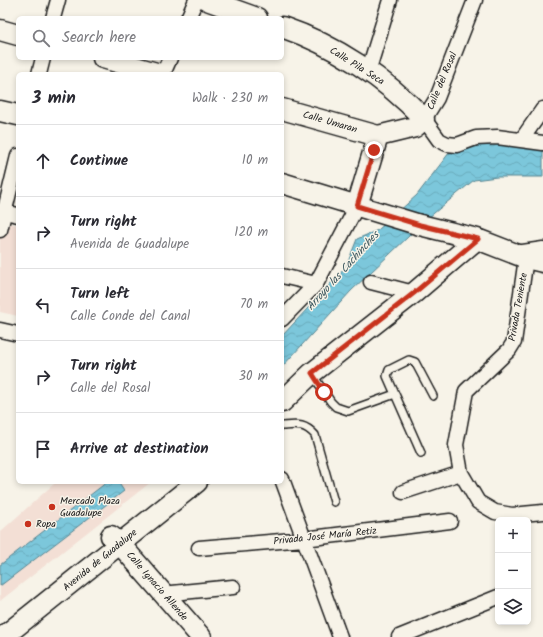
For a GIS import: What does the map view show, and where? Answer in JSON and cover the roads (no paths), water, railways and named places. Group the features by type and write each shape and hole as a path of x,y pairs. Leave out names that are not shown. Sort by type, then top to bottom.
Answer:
{"street":[{"path":"54,16 58,0"},
{"path":"189,16 196,0"},
{"path":"207,0 251,16"},
{"path":"368,72 390,0"},
{"name":"Calle del Rosal","path":"378,136 415,128 424,119 437,98 475,0"},
{"name":"Calle Pila Seca","path":"284,28 305,35 368,72 408,103 424,119"},
{"path":"0,30 16,34"},
{"path":"40,72 42,60"},
{"path":"110,60 153,72"},
{"path":"164,72 169,60"},
{"path":"522,139 543,109"},
{"path":"0,110 16,114"},
{"name":"Calle Umaran","path":"284,110 378,136"},
{"path":"424,119 439,140 447,144 457,145 476,138 497,137 522,139 543,143"},
{"path":"284,317 316,284 357,206 378,136"},
{"path":"0,230 2,211 16,163"},
{"path":"284,184 378,213 478,239 532,256"},
{"path":"2,211 16,214"},
{"path":"284,400 312,373 414,293 478,239"},
{"name":"Privada Teniente","path":"532,256 514,342 509,350 466,391 456,445 461,473 478,502 495,512 512,515 543,512"},
{"path":"284,276 316,284"},
{"path":"371,282 414,293"},
{"path":"0,330 16,334"},
{"path":"403,492 461,473"},
{"name":"Avenida de Guadalupe","path":"3,637 116,540 174,484"},
{"name":"Avenida de Guadalupe","path":"0,625 194,484"},
{"path":"284,484 340,637"},
{"name":"Privada José María Retiz","path":"199,548 304,539 450,521"},
{"name":"Calle Ignacio Allende","path":"116,540 201,637"},
{"path":"162,594 233,587"},
{"path":"402,636 495,598"}],"lane":[{"path":"421,454 387,376 389,370 409,360 415,362 433,396"},
{"path":"312,373 331,402 336,407 348,412 395,394"},
{"path":"284,426 297,425 307,427 315,435 334,502"}],"water":[{"name":"Arroyo las Cachinches","path":"475,142 543,150 543,177 497,177 474,180 428,218 351,291 284,365 284,334 346,267 357,239 378,230 417,195 449,153"},
{"path":"104,484 119,484 124,491 0,586 0,565"}],"place":[{"name":"Mercado Plaza Guadalupe","path":"52,507"},
{"name":"Ropa","path":"28,524"}]}
